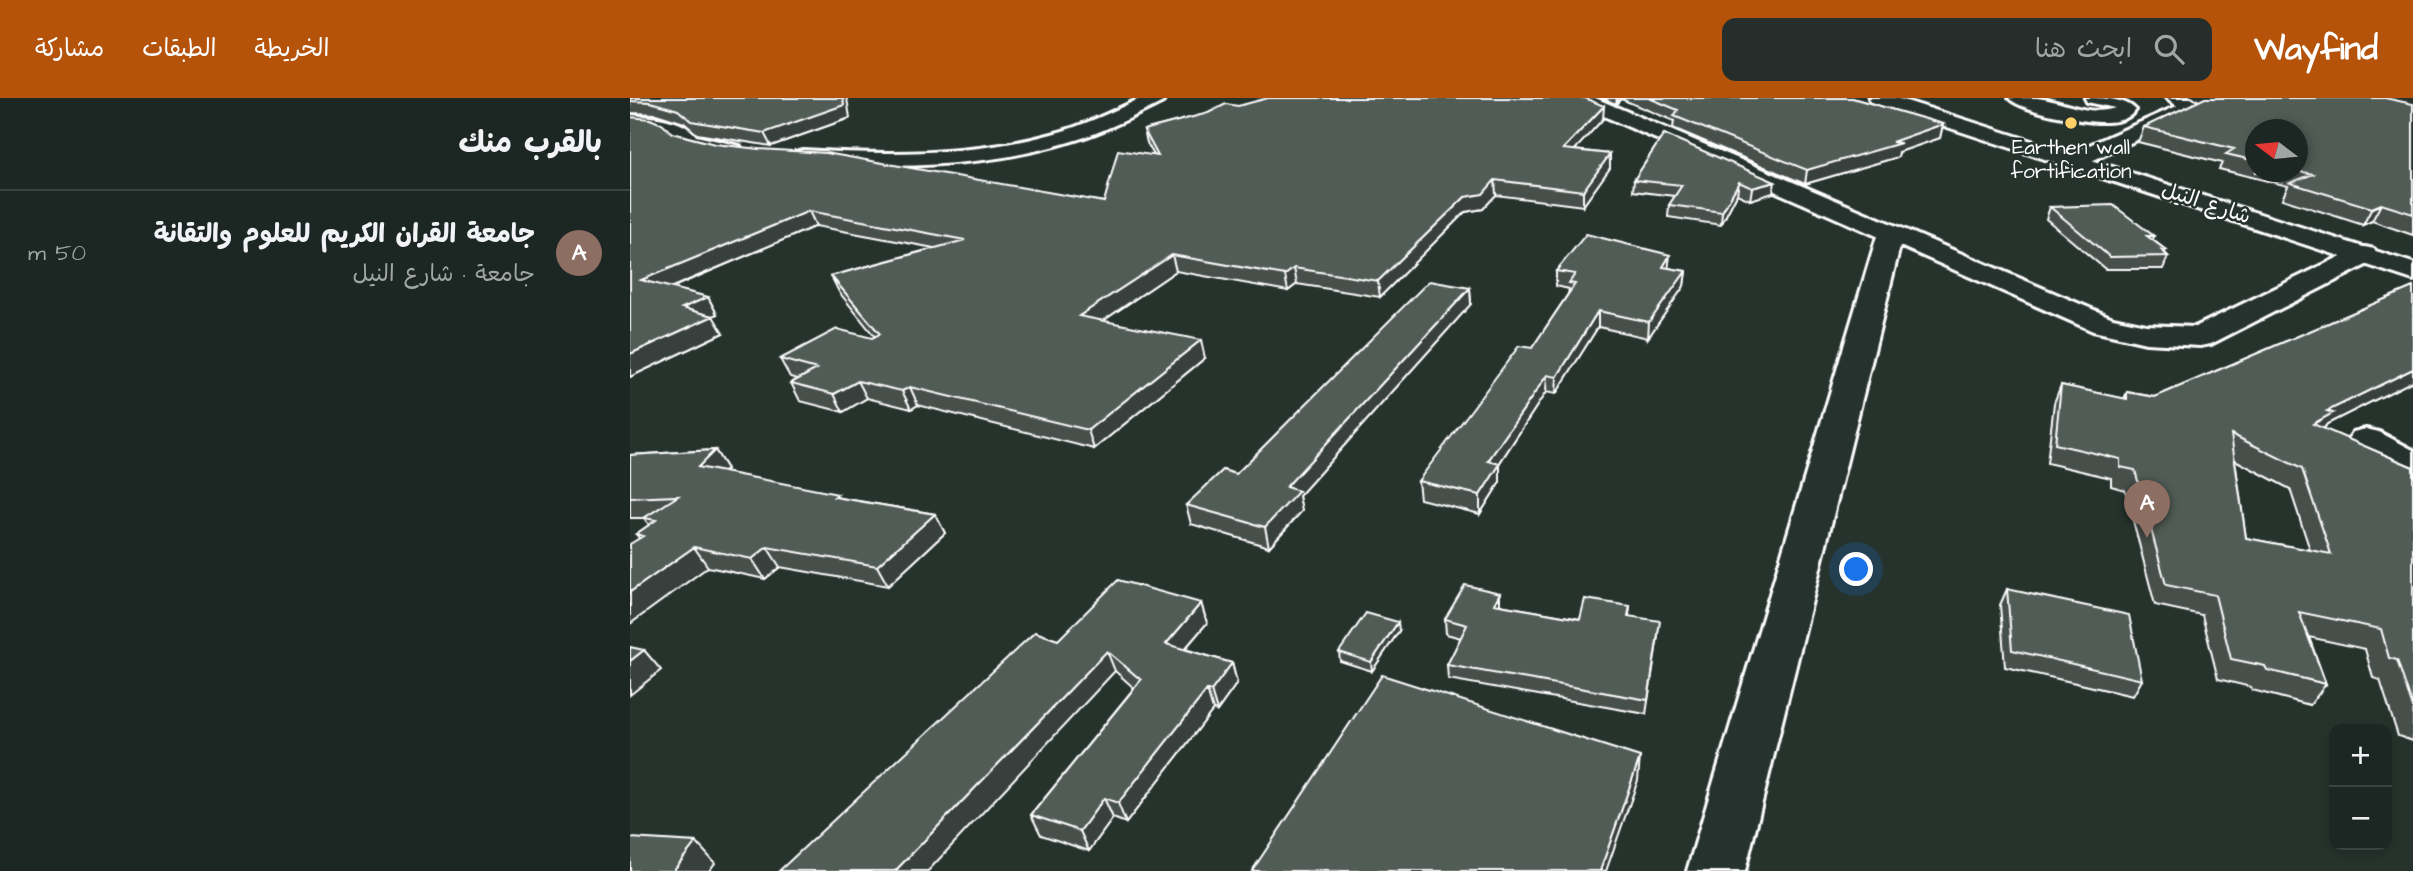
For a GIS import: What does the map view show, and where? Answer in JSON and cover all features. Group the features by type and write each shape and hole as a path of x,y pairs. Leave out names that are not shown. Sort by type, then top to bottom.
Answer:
{"street":[{"path":"782,155 886,158 1020,147 1080,132 1156,98"},
{"path":"1579,98 2104,325 2146,334 2200,337 2365,255"},
{"name":"شارع النيل","path":"1878,98 2413,272"},
{"path":"2018,98 2082,114 2114,116 2126,110 2122,104 2094,98"},
{"path":"2075,160 2193,106 2176,98"},
{"path":"630,121 673,128 685,135 687,140 700,145 755,153"},
{"path":"1716,871 1891,231"},
{"path":"2366,440 2413,465"}],"building":[{"path":"630,98 843,98 844,105 764,133 691,121 678,110 650,102 630,101"},
{"path":"1268,98 1585,98 1604,106 1563,149 1610,154 1583,191 1495,180 1483,194 1465,197 1378,281 1294,268 1285,275 1172,255 1079,316 1201,340 1088,430 910,387 902,391 858,381 834,394 791,383 817,369 780,359 837,329 872,338 880,334 831,276 965,240 809,211 641,280 708,297 682,308 713,316 630,354 630,117 650,119 662,124 672,133 715,144 826,153 1104,202 1118,150 1158,156 1144,130 1208,113 1226,104 1238,106"},
{"path":"1649,98 1852,98 1943,124 1892,142 1901,143 1807,170 1674,116 1678,110"},
{"path":"2205,98 2385,98 2413,104 2413,214 2381,204 2372,208 2290,183 2308,182 2308,176 2313,174 2308,173 2308,119 2245,119 2245,158 2226,154 2234,149 2144,127"},
{"path":"1664,134 1775,182 1752,188 1739,182 1722,212 1669,205 1682,185 1634,180"},
{"path":"2113,205 2154,236 2147,236 2166,250 2161,250 2168,256 2110,257 2050,207"},
{"path":"1586,234 1670,255 1663,267 1686,271 1649,322 1598,311 1557,377 1547,375 1488,461 1500,464 1480,495 1418,481 1519,346 1532,348 1575,284 1569,283 1575,274 1556,271"},
{"path":"1429,281 1470,288 1286,487 1299,491 1265,527 1186,505 1223,470 1236,474"},
{"path":"2413,287 2413,369 2327,411 2333,413 2313,424 2413,467 2413,708 2397,660 2389,658 2381,629 2299,612 2326,684 2231,659 2215,595 2166,585 2135,470 2120,467 2120,459 2055,444 2061,385 2127,399 2127,392 2155,397","holes":["2231,434 2302,469 2331,554 2246,538"]},
{"path":"715,450 698,467 838,494 834,497 935,514 877,566 767,547 752,559 694,547 630,592 630,544 643,536 636,534 656,520 644,518 678,496 630,498 630,455"},
{"path":"1118,580 1201,603 1166,644 1232,663 1211,691 1207,690 1118,803 1104,798 1080,831 1031,815 1141,680 1107,651 895,871 779,871 1035,632 1058,640"},
{"path":"1465,585 1500,593 1494,604 1580,619 1585,599 1630,606 1628,616 1660,621 1648,700 1447,665 1467,625 1445,619"},
{"path":"2007,589 2129,615 2142,680 2012,650"},
{"path":"1366,613 1398,622 1371,662 1339,652"},
{"path":"630,647 644,650 630,661"},
{"path":"1382,675 1640,757 1600,871 1252,871"},
{"path":"630,838 696,842 673,871 630,871"}],"place":[{"name":"Earthen wall fortification","path":"2071,123"},
{"name":"جامعة القران الكريم للعلوم والتقانة","path":"2147,538"}]}
